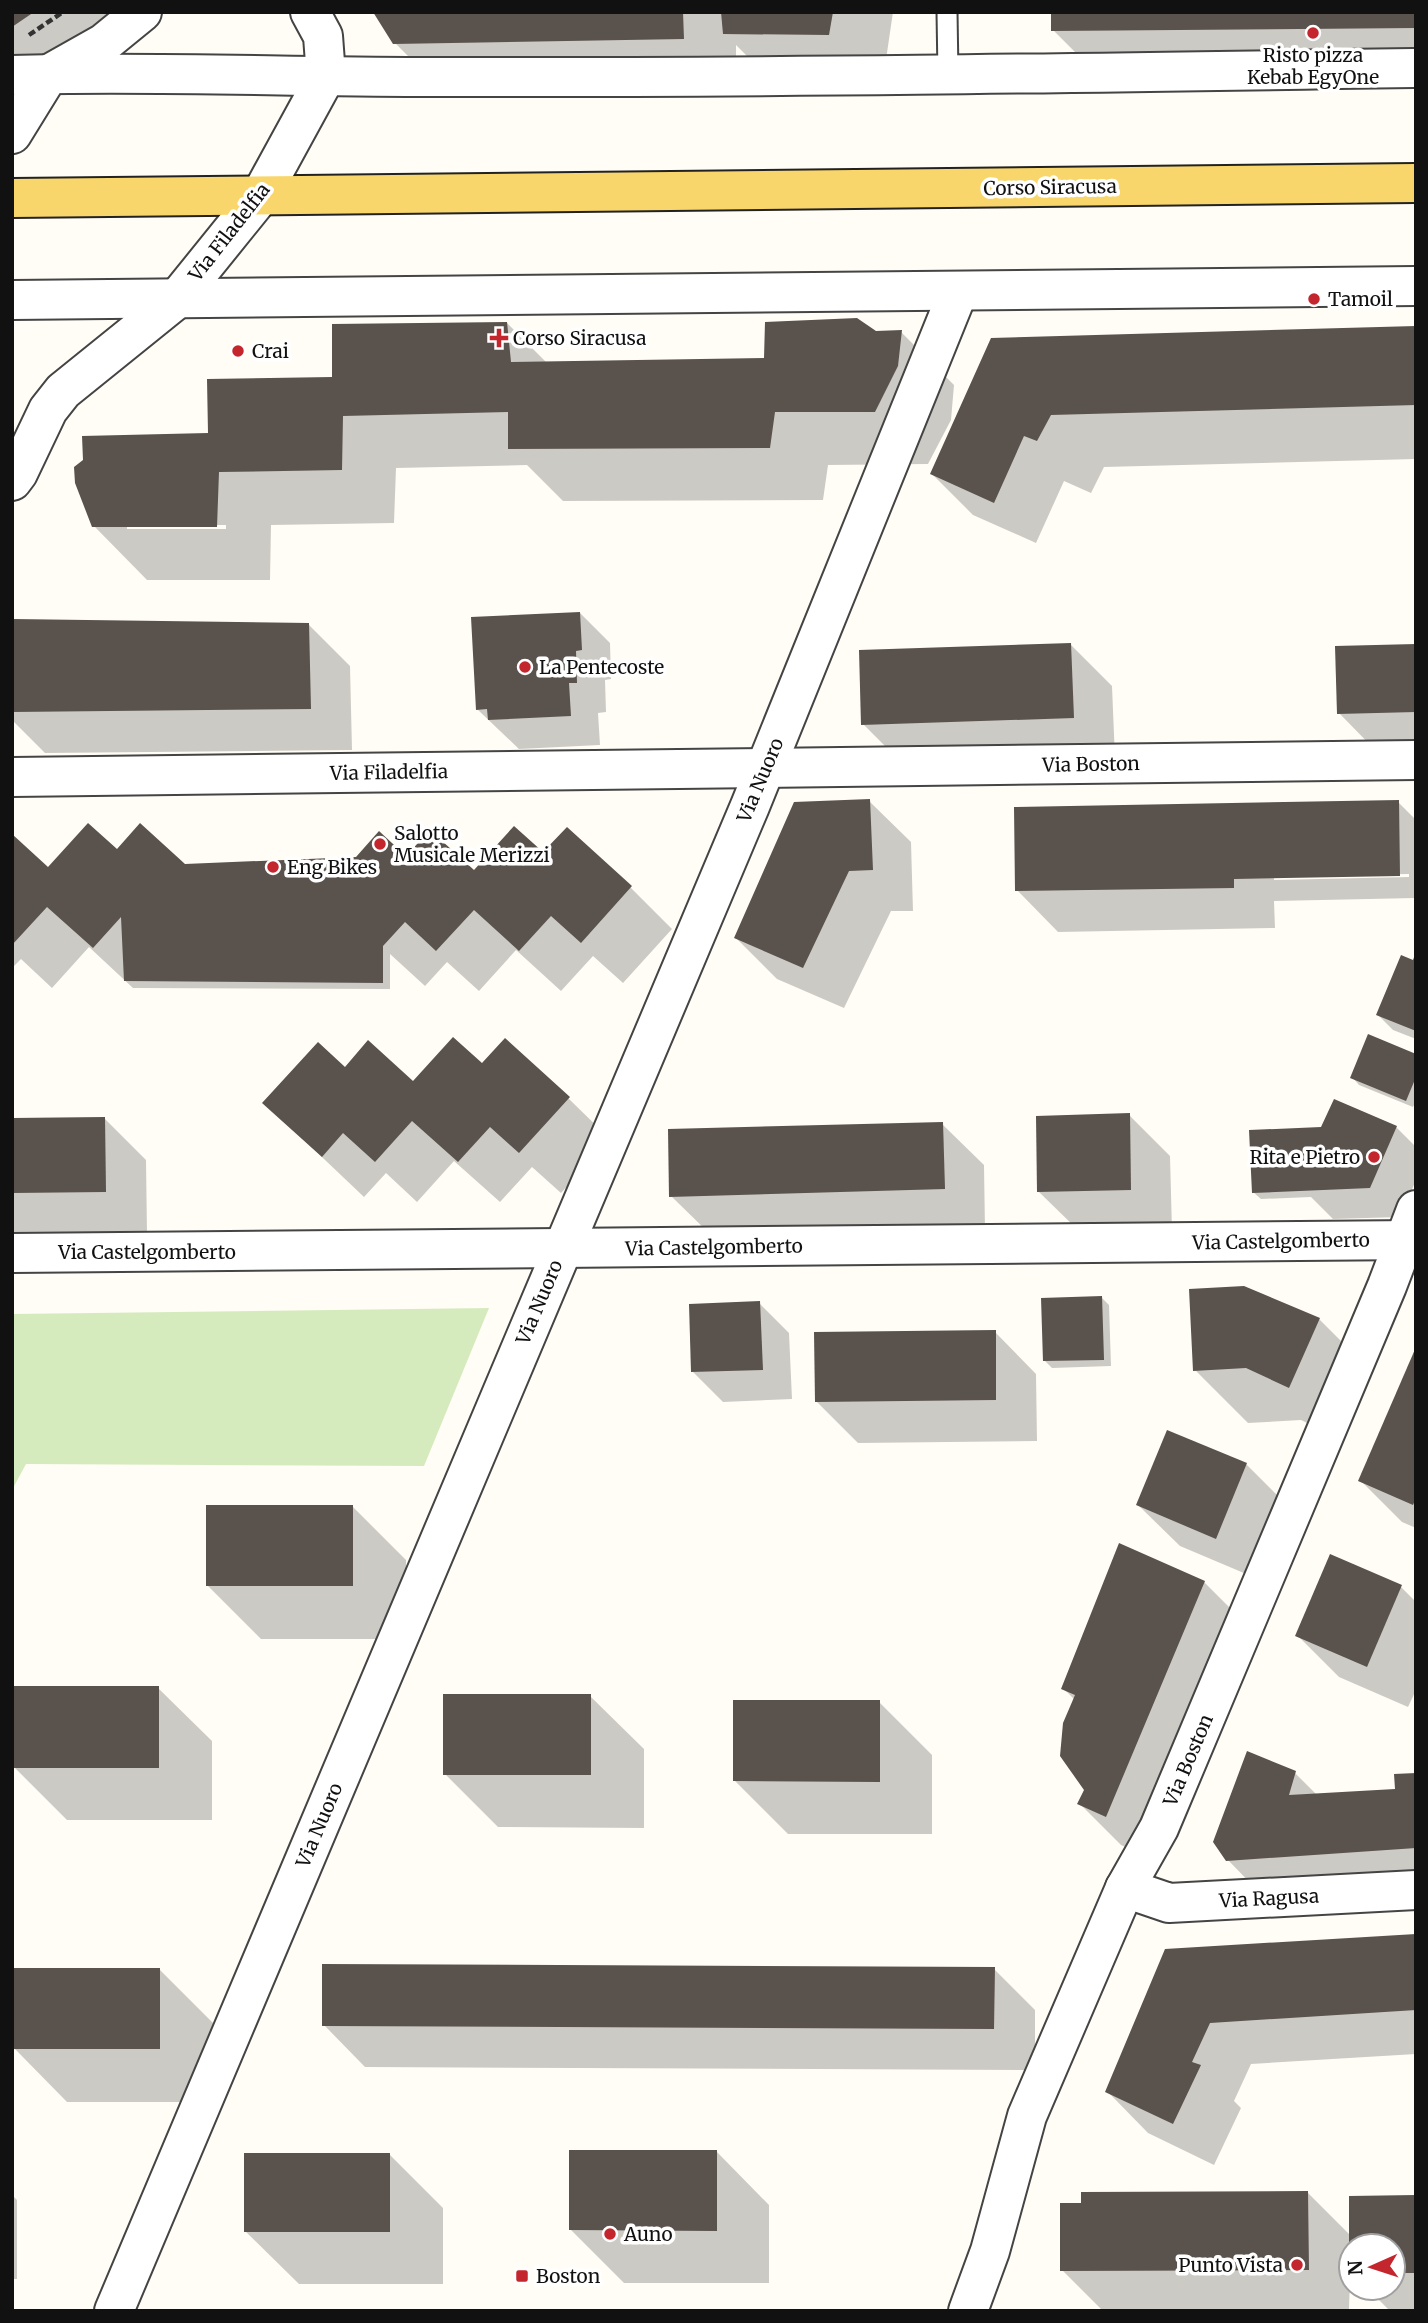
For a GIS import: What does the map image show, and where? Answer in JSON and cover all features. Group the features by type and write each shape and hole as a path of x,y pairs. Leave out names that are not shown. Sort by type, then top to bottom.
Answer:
{"main road":[{"name":"Corso Siracusa","path":"12,198 1416,183"}],"street":[{"path":"12,134 31,74 104,43 142,12"},
{"path":"310,12 323,36 326,76"},
{"path":"31,74 947,75 1416,68"},
{"name":"Via Filadelfia","path":"12,481 48,410 63,391 177,299 261,195 326,76"},
{"path":"12,300 1416,286"},
{"name":"Via Nuoro","path":"114,2311 766,767 958,292"},
{"name":"Via Boston","path":"766,767 1416,760"},
{"name":"Via Filadelfia","path":"12,777 766,767"},
{"name":"Via Boston","path":"968,2311 990,2251 1027,2116 1125,1888 1159,1828 1412,1230"},
{"name":"Via Castelgomberto","path":"12,1253 562,1248 1412,1230"},
{"name":"Via Ragusa","path":"1125,1888 1169,1903 1416,1891"}],"lane":[{"path":"947,12 947,75"}],"path":[{"path":"26,37 63,12"}],"green space":[{"path":"489,1308 424,1466 26,1464 12,1490 12,1314"}],"building":[{"path":"12,12 34,12 12,27"},
{"path":"373,12 683,12 684,39 393,44"},
{"path":"721,12 833,12 829,35 723,34"},
{"path":"1051,12 1416,12 1416,28 1051,31"},
{"path":"857,318 876,331 902,330 898,366 875,412 775,412 770,448 508,449 508,412 343,416 342,470 219,472 217,527 92,527 75,483 74,467 83,460 82,436 208,433 207,379 332,377 332,324 507,322 511,362 764,358 765,322"},
{"path":"1416,326 1416,405 1051,415 1037,441 1024,436 994,503 930,474 991,338"},
{"name":"La Pentecoste","path":"580,612 582,650 576,651 577,683 569,683 571,716 488,720 487,709 476,710 471,617"},
{"path":"12,619 309,623 311,709 12,712"},
{"path":"1071,643 1074,718 861,725 859,650"},
{"path":"1416,644 1416,712 1337,714 1335,646"},
{"path":"870,799 873,870 849,871 803,968 734,938 794,802"},
{"path":"1399,800 1400,876 1234,879 1234,888 1015,891 1014,807"},
{"path":"88,823 117,849 140,823 185,864 356,857 379,831 406,856 430,830 474,870 514,826 543,852 567,827 632,886 581,943 551,916 519,951 474,910 436,951 405,922 383,946 383,983 124,981 121,917 93,948 47,907 12,945 12,834 48,867"},
{"path":"1416,952 1416,1031 1376,1015 1401,955 1413,960"},
{"path":"1368,1034 1416,1054 1416,1077 1406,1101 1350,1078"},
{"path":"453,1037 482,1063 505,1038 570,1097 519,1153 490,1127 458,1162 412,1121 375,1162 343,1133 322,1157 262,1103 318,1042 345,1067 368,1040 413,1081"},
{"path":"1334,1099 1397,1126 1370,1188 1252,1193 1249,1130 1321,1127"},
{"path":"1130,1113 1131,1190 1037,1192 1036,1116"},
{"path":"105,1117 106,1192 12,1193 12,1118"},
{"path":"943,1122 945,1189 669,1197 668,1129"},
{"path":"1244,1286 1320,1318 1289,1388 1246,1368 1193,1371 1189,1289"},
{"path":"1102,1296 1104,1360 1043,1361 1041,1298"},
{"path":"760,1301 763,1370 691,1372 689,1304"},
{"path":"996,1330 996,1400 815,1402 814,1332"},
{"path":"1416,1347 1416,1498 1413,1505 1358,1481"},
{"path":"1167,1430 1247,1463 1216,1539 1136,1505"},
{"path":"206,1505 353,1505 353,1586 206,1586"},
{"path":"1119,1543 1205,1581 1106,1817 1077,1804 1084,1790 1060,1756 1063,1723 1075,1695 1061,1689"},
{"path":"1330,1554 1402,1585 1367,1667 1295,1636"},
{"path":"12,1686 159,1686 159,1768 12,1768"},
{"path":"443,1694 591,1694 591,1775 443,1775"},
{"path":"733,1700 880,1700 880,1782 733,1781"},
{"path":"1247,1751 1296,1771 1289,1795 1395,1789 1394,1774 1416,1773 1416,1848 1226,1861 1213,1842"},
{"path":"1416,1934 1416,2010 1210,2023 1192,2062 1201,2065 1173,2124 1105,2092 1165,1949"},
{"path":"322,1964 995,1967 994,2029 322,2026"},
{"path":"12,1968 160,1968 160,2049 12,2049"},
{"path":"569,2150 717,2150 717,2231 569,2230"},
{"path":"244,2153 390,2153 390,2232 244,2232"},
{"path":"1308,2191 1309,2270 1060,2271 1060,2203 1081,2203 1081,2192"},
{"path":"1416,2195 1416,2273 1407,2273 1407,2232 1349,2232 1349,2196"}],"place":[{"name":"Risto pizza Kebab EgyOne","path":"1313,33"},
{"name":"Tamoil","path":"1314,299"},
{"name":"Corso Siracusa","path":"499,338"},
{"name":"Crai","path":"238,351"},
{"name":"La Pentecoste","path":"525,667"},
{"name":"Salotto Musicale Merizzi","path":"380,844"},
{"name":"Eng Bikes","path":"273,867"},
{"name":"Rita e Pietro","path":"1374,1157"},
{"name":"Auno","path":"610,2234"},
{"name":"Punto Vista","path":"1297,2265"},
{"name":"Boston","path":"522,2276"}]}
